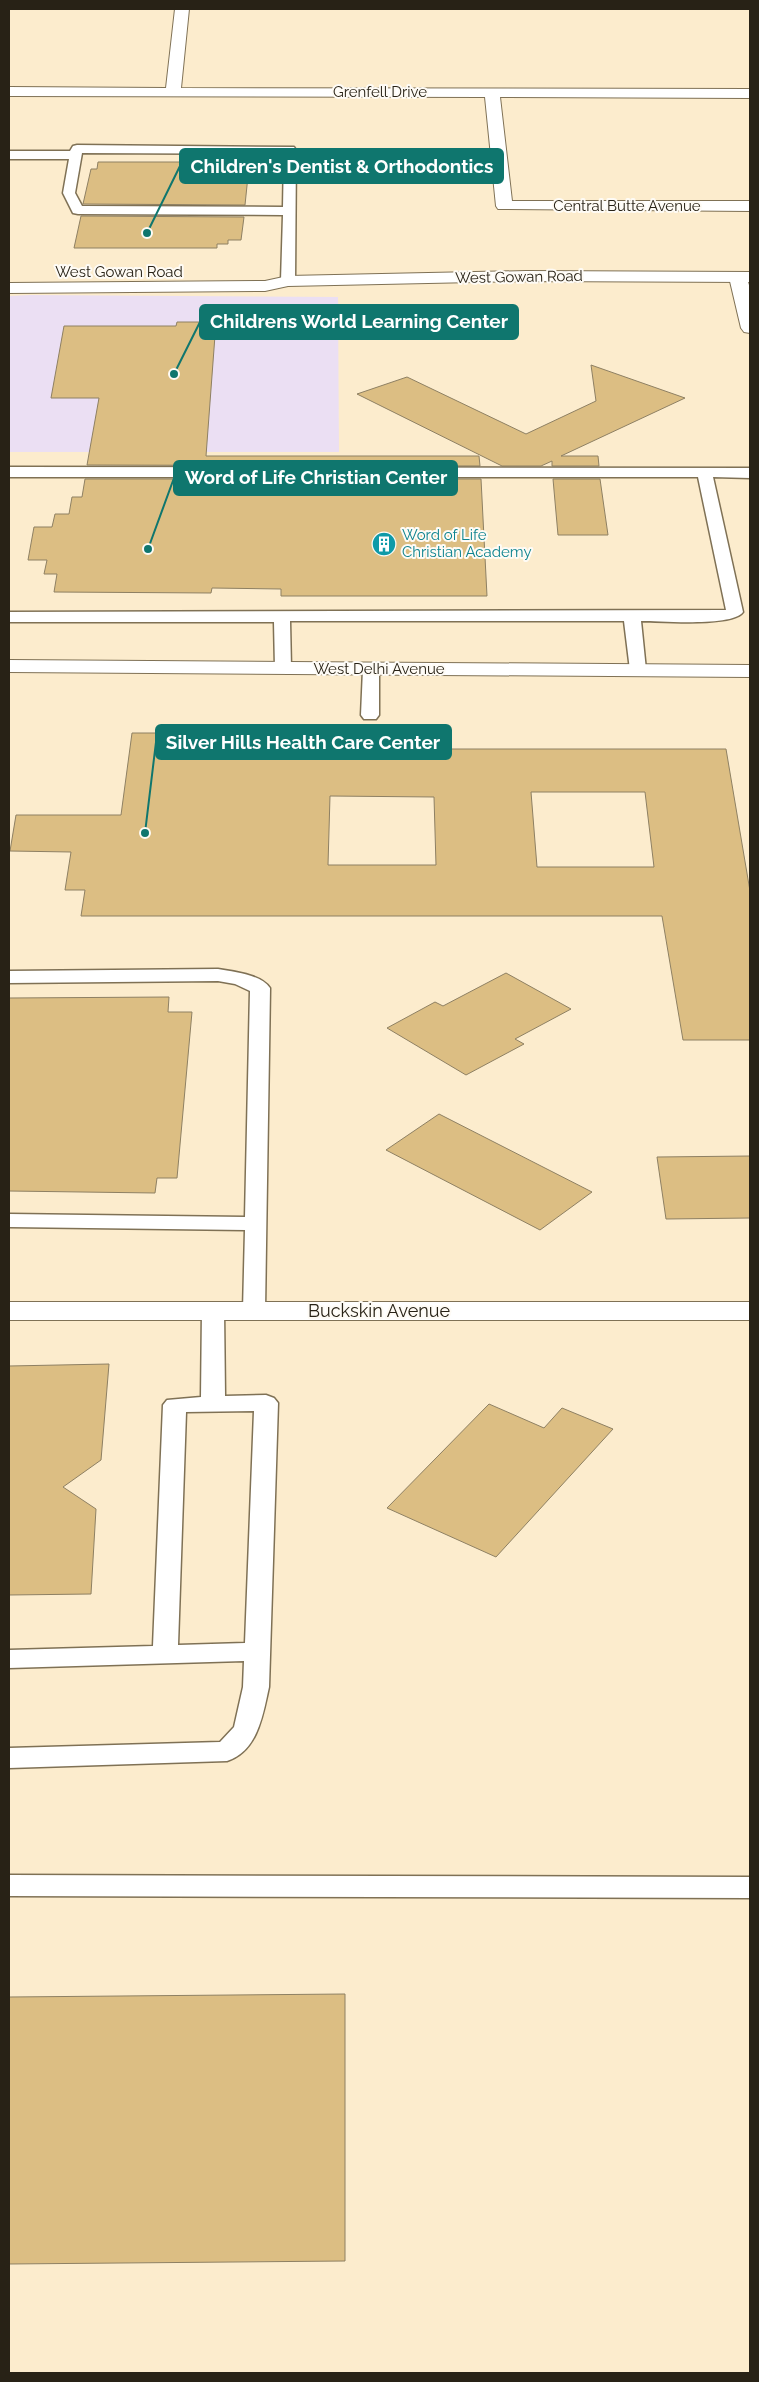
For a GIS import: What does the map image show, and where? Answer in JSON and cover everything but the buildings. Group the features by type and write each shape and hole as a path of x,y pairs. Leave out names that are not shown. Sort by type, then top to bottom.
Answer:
{"street":[{"path":"173,92 182,9"},
{"name":"Grenfell Drive","path":"9,92 750,93"},
{"name":"Central Butte Avenue","path":"492,92 504,206 750,206"},
{"name":"West Gowan Road","path":"9,272 264,272 288,281"},
{"name":"West Gowan Road","path":"9,288 265,286 288,281 526,276 744,277"},
{"path":"744,277 750,328"},
{"name":"West Delhi Avenue","path":"9,666 750,671"},
{"name":"Buckskin Avenue","path":"9,1311 750,1311"}],"lane":[{"path":"288,211 78,210 69,194 78,149 290,150 288,281"},
{"path":"9,155 77,154"},
{"path":"9,472 750,473"},
{"path":"9,617 723,616 735,612 705,473"},
{"path":"282,617 283,668"},
{"path":"632,617 638,670"},
{"path":"370,669 370,714"},
{"path":"9,977 218,975 240,979 260,988 254,1310"},
{"path":"9,1222 257,1224"},
{"path":"213,1310 213,1403"},
{"path":"9,1758 227,1751 246,1730 256,1687 266,1403 175,1405 166,1654"},
{"path":"9,1660 257,1652"},
{"path":"9,1885 750,1888"}],"shaded area":[{"path":"9,296 338,297 339,452 9,452"}],"place":[{"name":"Children's Dentist & Orthodontics","path":"147,233"},
{"name":"Childrens World Learning Center","path":"174,374"},
{"name":"Word of Life Christian Academy","path":"384,544"},
{"name":"Word of Life Christian Center","path":"148,549"},
{"name":"Silver Hills Health Care Center","path":"145,833"}]}
